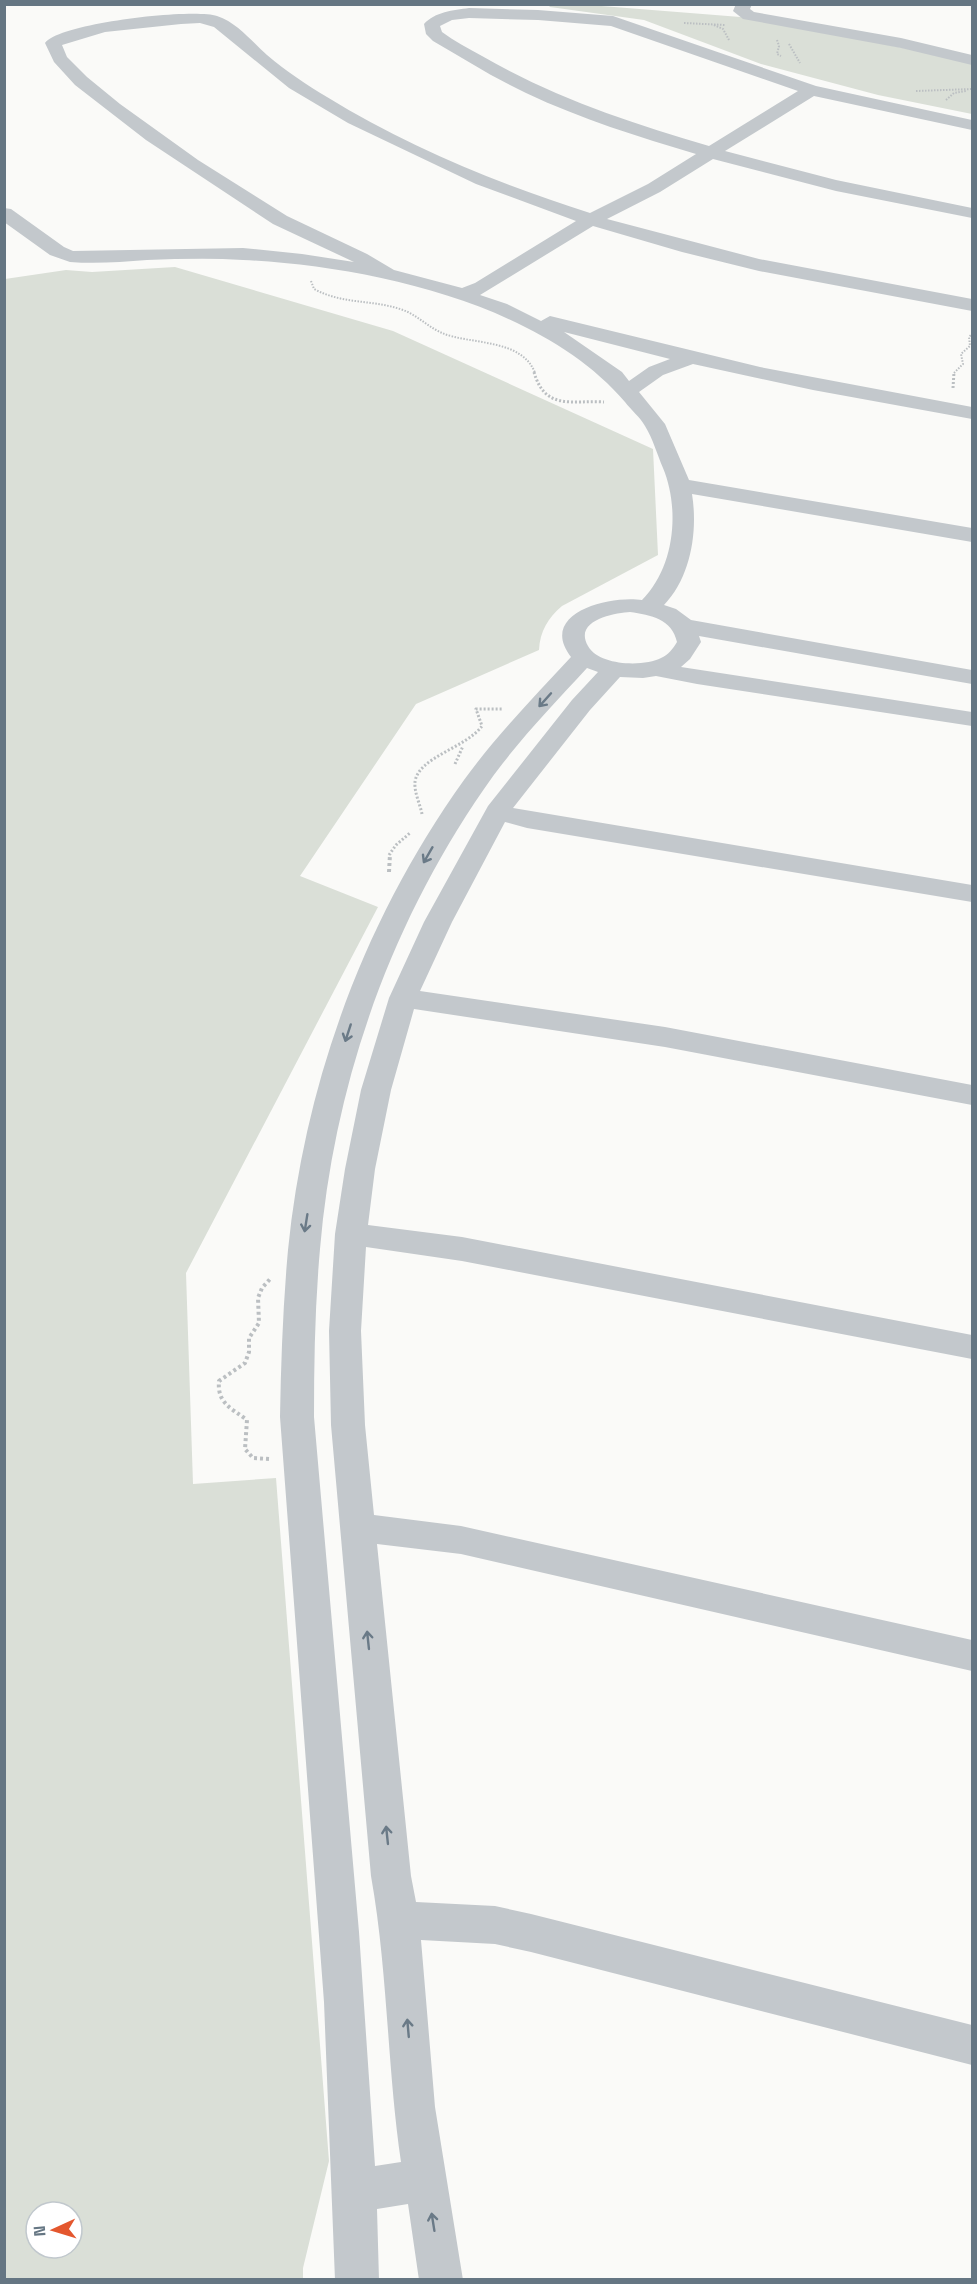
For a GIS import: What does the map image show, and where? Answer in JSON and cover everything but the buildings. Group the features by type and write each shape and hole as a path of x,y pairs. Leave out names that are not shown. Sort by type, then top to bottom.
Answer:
{"street":[{"path":"744,4 741,8 744,14 765,11 972,60"},
{"path":"972,125 811,90 642,30 601,19 460,13 443,17 436,21 432,29 440,38 532,90 602,118 711,153 780,172 896,199 972,213"},
{"path":"386,273 357,255 283,221 162,144 120,112 61,61 52,49 53,43 66,36 98,29 184,20 213,20 229,30 296,85 384,135 467,174 590,220 705,252 819,278 972,305"},
{"path":"465,294 590,220 654,188 811,90"},
{"path":"4,213 57,251 70,256 244,255 314,261 386,273 465,294 510,312 690,358 795,382 972,413"},
{"path":"244,255 270,238 283,221"},
{"path":"510,312 583,353 629,390 646,411 668,446 680,485 684,511 681,540 669,579 660,596 648,607"},
{"path":"629,390 656,371 690,358"},
{"path":"680,485 972,535"},
{"path":"684,626 688,634 686,650 670,663 633,671 599,663 576,648 572,637 575,627 583,618 596,611 612,606 648,607 669,615 684,626 972,677"},
{"path":"441,2280 414,2107 399,1920 391,1876 348,1425 345,1331 351,1234 360,1169 376,1090 403,998 438,922 497,812 580,705 599,663"},
{"path":"357,2280 355,2191 342,1958 299,1457 297,1333 305,1233 316,1158 332,1084 354,1014 382,941 435,842 475,784 518,730 599,663"},
{"path":"653,668 705,678 972,718"},
{"path":"497,812 527,820 972,894"},
{"path":"403,998 436,1005 665,1038 972,1095"},
{"path":"351,1234 462,1249 972,1347"},
{"path":"357,1527 471,1542 972,1656"},
{"path":"399,1920 495,1925 972,2045"},
{"path":"355,2191 426,2180"}],"path":[{"path":"642,30 687,23 726,26"},
{"path":"777,38 784,40 794,50 799,62 808,68"},
{"path":"915,91 972,89"},
{"path":"314,261 311,281 314,289 327,297 341,302 379,305 402,310 445,334 492,343 518,354 530,363 536,375 538,388 563,401 601,402 646,411"},
{"path":"942,408 946,394 954,387 954,372 963,364 961,354 970,346 969,337 972,334"},
{"path":"299,1457 253,1458 245,1449 247,1420 222,1403 217,1392 219,1381 245,1362 249,1352 249,1338 259,1323 255,1302 259,1293 277,1272 294,1264 303,1264"}],"shaded area":[{"path":"548,5 589,5 753,18 958,59 972,63 972,114 878,95 761,64 644,20"},
{"path":"175,267 393,331 653,449 658,555 562,606 546,625 539,650 416,704 300,876 378,907 186,1273 193,1484 276,1478 329,2161 303,2268 303,2279 5,2279 5,279 66,270 92,272"}]}
